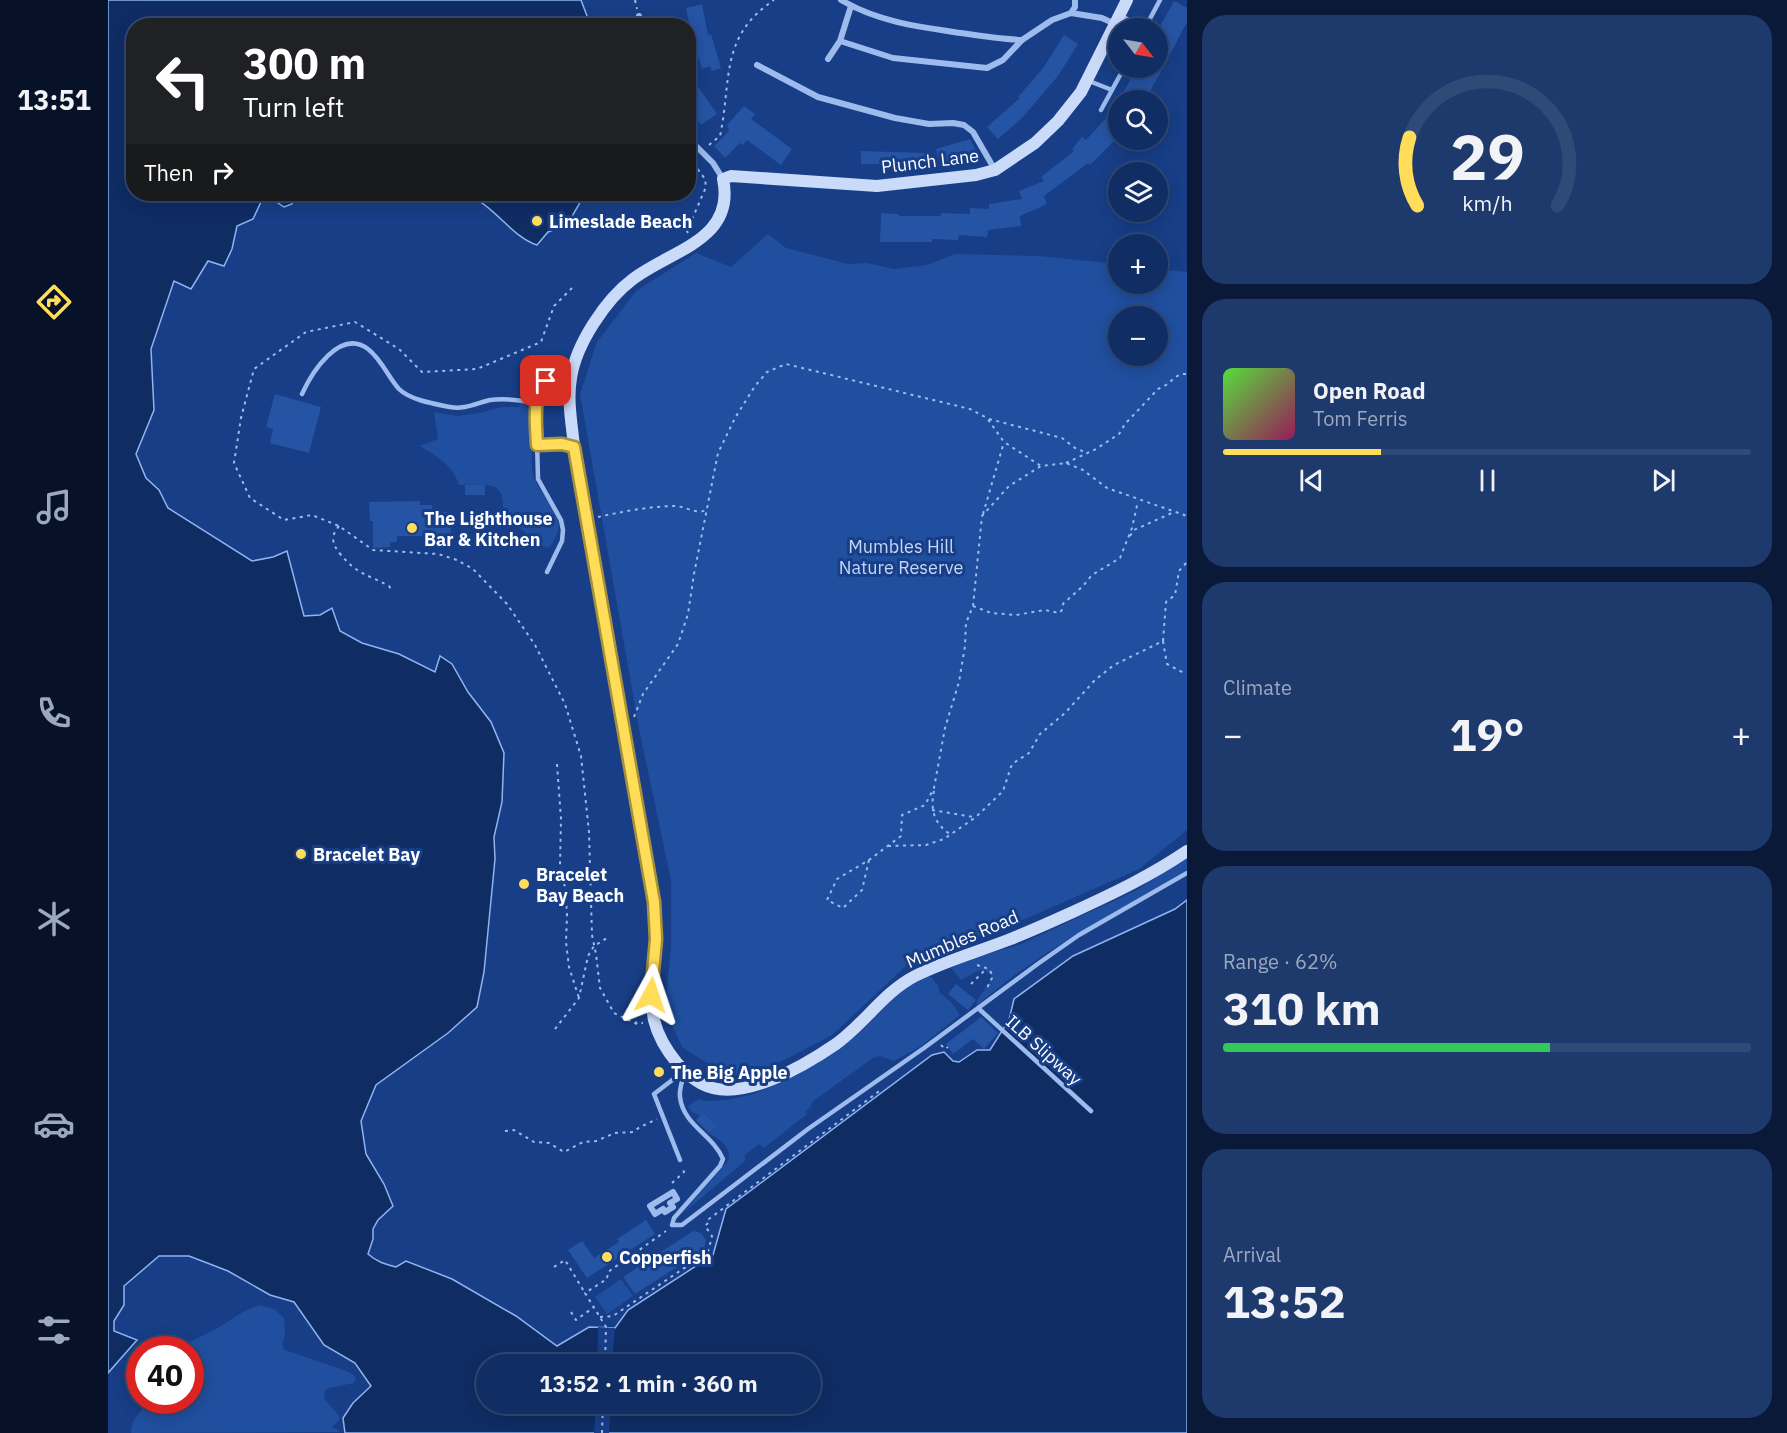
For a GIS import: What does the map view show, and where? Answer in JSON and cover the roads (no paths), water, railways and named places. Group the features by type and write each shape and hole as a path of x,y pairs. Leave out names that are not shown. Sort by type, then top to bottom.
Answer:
{"street":[{"path":"841,0 887,20 920,27 1022,40"},
{"path":"1071,14 1076,8 1075,0"},
{"name":"Plunch Lane","path":"1118,18 1126,0"},
{"path":"828,59 840,41 851,6"},
{"path":"840,41 893,58 987,69 1004,60 1022,40 1052,20 1071,14 1108,19"},
{"name":"Plunch Lane","path":"723,179 731,176 877,186 976,175 995,170 1035,143 1058,121 1108,50"},
{"path":"757,65 818,97 895,118 929,124 964,125 972,132 995,170"},
{"path":"696,146 713,163 723,179"},
{"name":"Mumbles Road","path":"723,179 725,197 717,222 702,238 649,268 624,286 613,298 584,341 571,378 570,406 574,447 654,902 656,939 651,995 654,1020 666,1048 684,1071 702,1084 723,1090 751,1086 784,1073 837,1043 875,1007 912,978 943,963 1010,939 1122,890 1187,851"},
{"path":"673,1192 677,1199 670,1203 673,1207 665,1212 663,1209 655,1214 650,1206 673,1192"}],"lane":[{"path":"1150,18 1160,0"},
{"path":"1088,80 1112,90 1119,78"},
{"path":"1101,110 1108,97"},
{"path":"302,394 327,356 343,345 354,343 369,350 399,388 408,395 453,408 489,400 511,399 536,403"},
{"path":"547,572 562,541 562,530 561,520 538,479 536,403 538,391 546,381 558,377 571,378"},
{"path":"537,445 562,444 574,447"},
{"path":"684,1071 679,1096 686,1114 698,1130 719,1149 723,1159 720,1166 674,1218 672,1225 682,1225 808,1129 1079,935 1187,873"},
{"name":"ILB Slipway","path":"978,1008 1091,1111"},
{"path":"680,1160 654,1094 684,1071"}],"place":[{"name":"Limeslade Beach","path":"537,221"},
{"name":"The Lighthouse Bar & Kitchen","path":"412,528"},
{"name":"Bracelet Bay","path":"301,854"},
{"name":"Bracelet Bay Beach","path":"524,884"},
{"name":"The Big Apple","path":"659,1072"},
{"name":"Copperfish","path":"607,1257"}],"park label":[{"name":"Mumbles Hill Nature Reserve","path":"901,556"}]}
